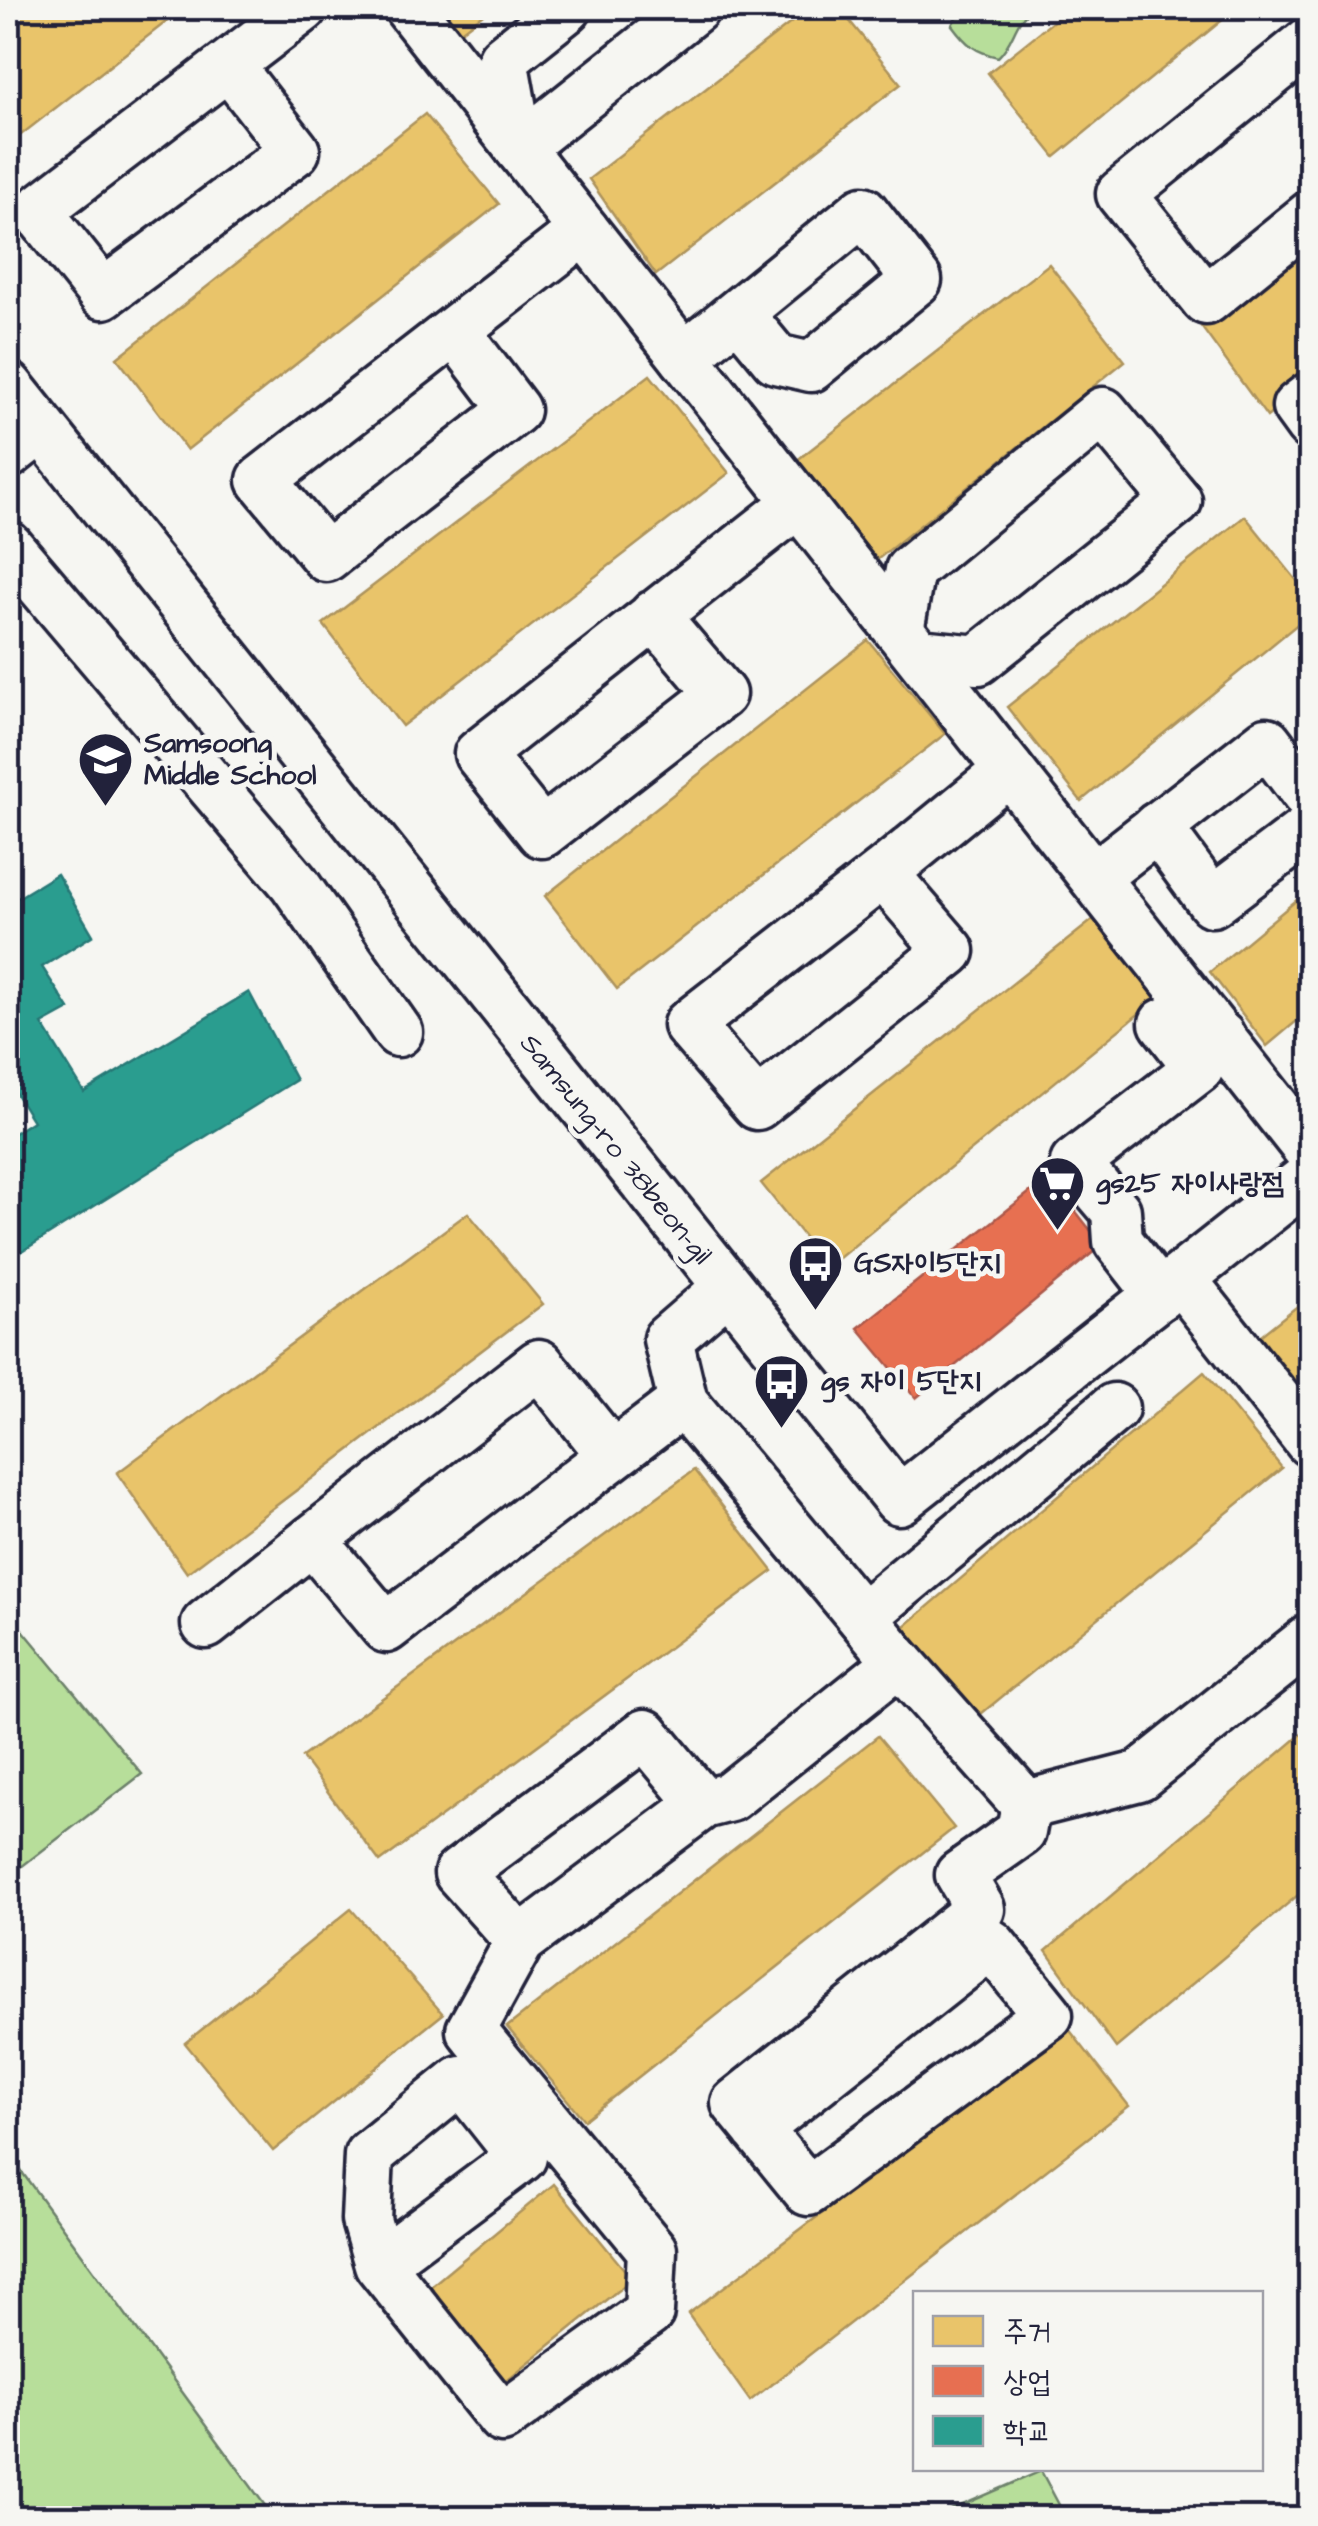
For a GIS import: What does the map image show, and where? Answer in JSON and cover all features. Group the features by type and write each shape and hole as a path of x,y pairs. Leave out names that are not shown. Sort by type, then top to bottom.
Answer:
{"street":[{"path":"229,66 295,150 103,294 37,211 303,8"},
{"path":"409,8 1310,1152"},
{"path":"519,148 503,59 566,8"},
{"path":"519,148 696,8"},
{"path":"1310,40 1120,194 1206,300 1310,216"},
{"path":"455,332 515,410 326,557 262,480 584,230"},
{"path":"684,357 738,313"},
{"name":"Samsung-ro 38beon-gil","path":"8,386 24,441 899,1500 1310,1176"},
{"path":"1310,397 1297,407 1310,425"},
{"path":"1103,412 1177,502 978,660 909,642 910,570 1103,412"},
{"path":"654,614 720,694 542,834 478,754 654,614 799,502"},
{"path":"8,546 294,883 398,1032"},
{"path":"1094,877 1267,742 1310,799"},
{"path":"883,873 950,951 757,1105 688,1025 1010,770"},
{"path":"1157,826 1212,902 1310,828"},
{"path":"1220,1036 1164,1023 1199,1068 1075,1163 1116,1211 1118,1241 1170,1287 1310,1442"},
{"path":"727,1288 668,1339 683,1402 899,1662 1026,1805"},
{"path":"206,1624 539,1364 612,1455"},
{"path":"312,1540 386,1628 683,1402"},
{"path":"862,1617 1114,1408"},
{"path":"1026,1805 1139,1776 1310,1640"},
{"path":"379,2264 502,2418 649,2312 652,2250 471,2030 520,1940 702,1804 730,1797 899,1662"},
{"path":"520,1940 459,1873 629,1745 645,1734 702,1804"},
{"path":"756,2129 991,1944 1048,2014 808,2192 756,2129 736,2103 980,1909 960,1875 1020,1832 1026,1805"}],"green space":[{"path":"961,8 1032,8 998,57 972,46 952,25"},
{"path":"8,1612 142,1774 8,1877"},
{"path":"8,2153 274,2518 8,2518"},
{"path":"1041,2471 1066,2518 933,2518"}],"building: 주거":[{"path":"8,8 184,8 8,145"},
{"path":"439,8 491,8 458,33"},
{"path":"810,8 839,8 901,84 656,275 589,179"},
{"path":"1070,8 1237,8 1055,157 988,73"},
{"path":"425,114 499,204 187,450 117,358"},
{"path":"1310,238 1310,383 1267,417 1200,325"},
{"path":"1049,264 1125,361 873,563 796,461"},
{"path":"650,375 729,473 402,726 323,624"},
{"path":"1245,516 1310,597 1310,614 1081,801 1007,707"},
{"path":"868,640 945,734 617,989 545,896"},
{"path":"1310,889 1310,1010 1267,1046 1210,972"},
{"path":"1099,915 1163,994 828,1267 761,1183"},
{"path":"468,1213 543,1304 187,1573 117,1473"},
{"path":"1310,1296 1310,1415 1251,1343"},
{"path":"1204,1372 1282,1468 976,1718 898,1632"},
{"path":"694,1470 773,1571 380,1862 302,1757"},
{"path":"1310,1727 1310,1885 1116,2048 1046,1951"},
{"path":"878,1736 954,1828 584,2120 507,2027"},
{"path":"351,1909 443,2014 273,2151 185,2043"},
{"path":"1068,2028 1129,2106 750,2401 688,2314"},
{"path":"554,2184 632,2279 493,2391 418,2297"}],"building: 상업":[{"path":"1049,1177 1102,1245 916,1398 858,1328"}],"building: 학교":[{"path":"57,874 93,935 42,967 69,1009 42,1024 84,1092 249,992 296,1080 8,1260 8,1137 33,1121 8,1081 8,904"}],"place":[{"name":"Samsoong Middle School","path":"105,808"},
{"name":"gs25 자이사랑점","path":"1057,1232"},
{"name":"GS자이5단지","path":"815,1312"},
{"name":"gs 자이 5단지","path":"782,1430"}]}
